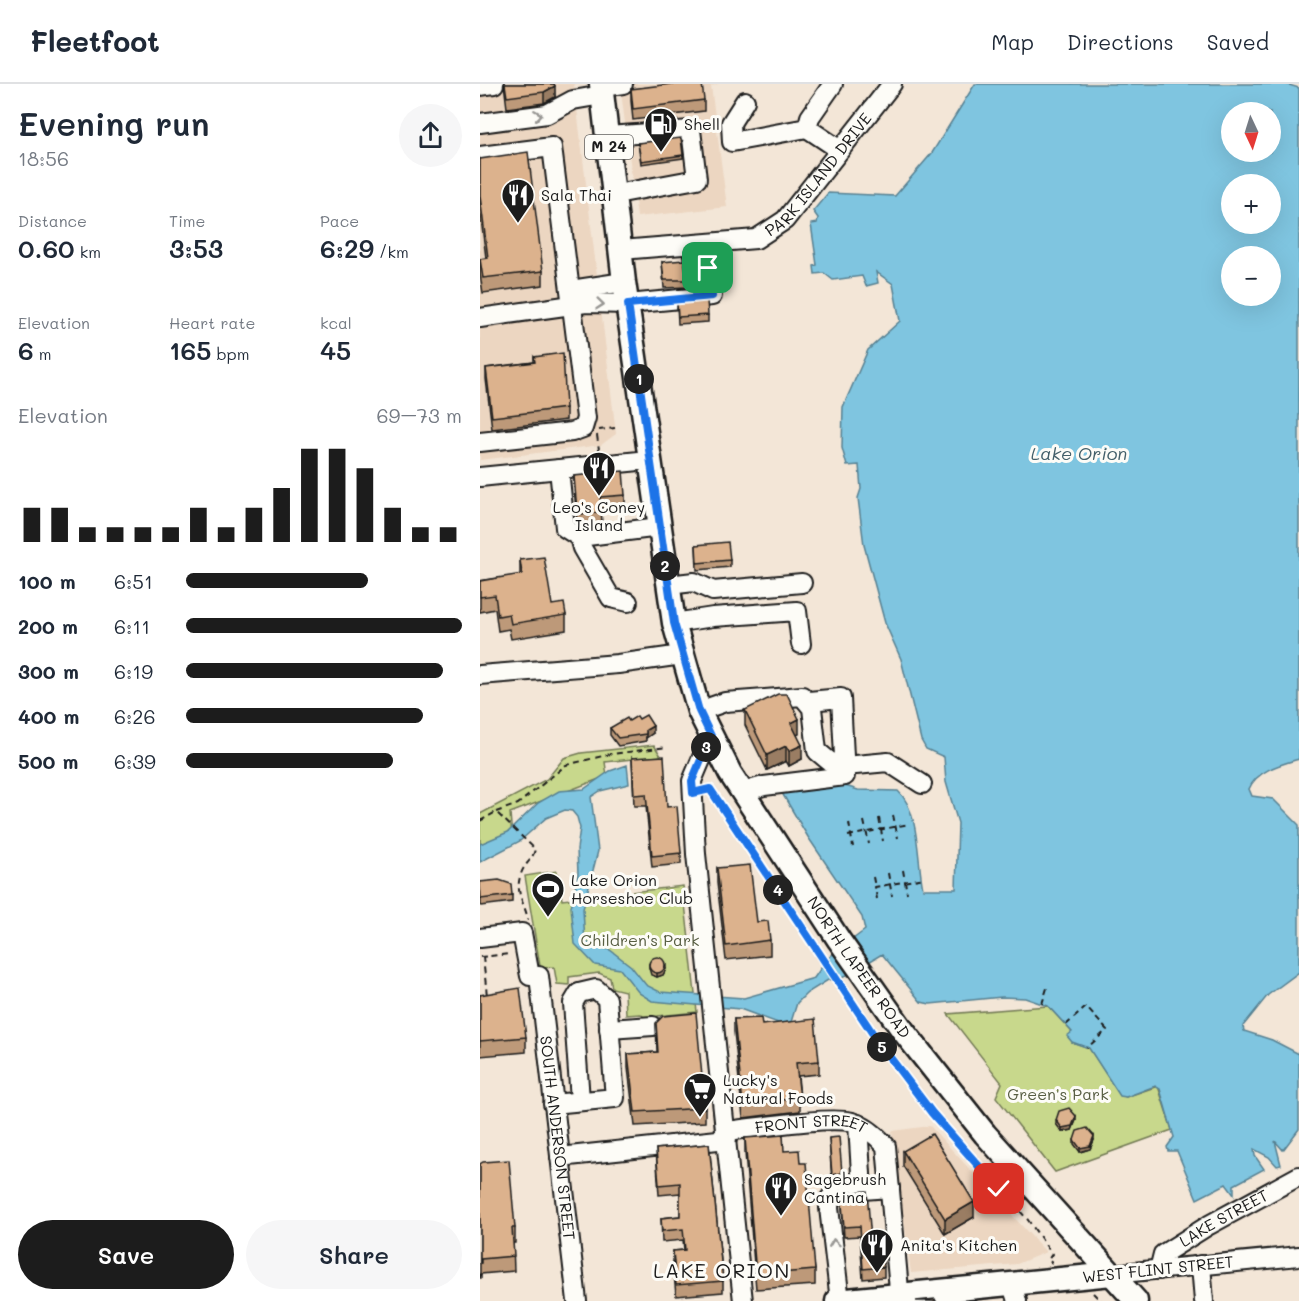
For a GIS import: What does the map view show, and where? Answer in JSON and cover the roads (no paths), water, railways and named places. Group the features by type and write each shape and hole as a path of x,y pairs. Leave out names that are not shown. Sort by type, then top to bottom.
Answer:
{"main road":[{"name":"NORTH LAPEER ROAD","path":"607,87 608,136 626,293 649,460 674,623 699,711 743,792 839,940 904,1032 985,1134 1136,1301"},
{"name":"WEST FLINT STREET","path":"839,1301 1015,1293 1066,1278 1112,1274"}],"street":[{"path":"480,86 494,84"},
{"path":"807,128 810,117 833,84"},
{"name":"PARK ISLAND DRIVE","path":"621,250 756,239 785,220 892,84"},
{"path":"480,123 547,114 573,100 607,87"},
{"path":"745,101 730,123 732,142 807,128 840,150"},
{"path":"608,136 691,130 697,179 616,194"},
{"path":"480,156 552,147 586,418 582,428 572,432 480,442"},
{"path":"480,318 571,298 586,303 626,293 712,296 708,268 694,263 692,245"},
{"path":"480,477 649,460"},
{"path":"559,469 565,528 579,537 660,527"},
{"path":"579,537 582,548 611,598 628,602"},
{"path":"668,585 694,582 713,591 802,583"},
{"path":"713,591 713,617"},
{"path":"674,623 713,617 796,611 801,644"},
{"path":"480,675 618,664 682,655"},
{"path":"699,711 725,702 802,696 812,708 817,751 829,761 844,766 888,762 922,784"},
{"path":"743,792 764,786 845,776 841,698 808,701"},
{"path":"711,736 692,781 696,854 743,1301"},
{"name":"SOUTH ANDERSON STREET","path":"480,938 522,933 530,976 539,976 577,1301"},
{"path":"554,1104 615,1098 605,995 596,989 579,993 573,1003 580,1101"},
{"path":"609,1029 653,1026"},
{"name":"FRONT STREET","path":"560,1157 838,1121 858,1124 879,1137 886,1146 890,1188"},
{"path":"858,1124 862,1190"},
{"name":"LAKE STREET","path":"1159,1270 1163,1254 1209,1225 1299,1176"},
{"path":"839,1301 829,1208 830,1198 836,1192 890,1188 900,1298"},
{"name":"WEST FLINT STREET","path":"1112,1274 1299,1256"},
{"path":"1201,1265 1204,1301"}],"water":[{"name":"Lake Orion","path":"975,84 1286,84 1299,88 1299,759 1264,772 1249,789 1252,796 1273,799 1299,825 1299,972 1268,995 1243,1026 1244,1031 1272,1040 1299,1054 1299,1129 1283,1150 1275,1141 1281,1165 1277,1166 1269,1157 1254,1149 1255,1156 1264,1169 1234,1185 1234,1195 1226,1184 1197,1199 1177,1151 1168,1151 1167,1147 1174,1137 1160,1089 1155,1086 1126,1097 1120,1096 1089,1048 1072,1042 1067,1036 1072,1032 1048,1006 1025,998 1002,997 930,1004 921,1002 882,954 842,978 828,980 807,993 797,1003 791,1022 778,1023 740,1009 652,1001 639,993 620,969 595,965 575,944 571,907 578,874 577,849 580,828 577,817 572,811 565,810 546,818 520,841 480,862 480,844 508,832 538,803 559,791 584,789 610,771 627,765 629,784 600,791 591,797 598,851 583,909 585,942 610,950 631,966 646,985 660,992 744,998 814,978 828,958 865,930 862,917 808,837 782,793 842,785 858,790 898,791 905,800 914,824 923,889 956,889 958,823 946,782 944,757 926,749 921,740 901,659 885,623 864,545 858,498 861,489 859,465 847,466 842,448 843,407 868,350 900,321 893,284 876,272 878,283 866,286 862,276 833,280 824,273 815,274 814,266 817,265 811,224 817,223 818,218 813,211 828,193 895,196 932,153"}],"place":[{"name":"Shell","path":"661,153"},
{"name":"Sala Thai","path":"518,224"},
{"name":"Leo's Coney Island","path":"599,497"},
{"name":"Lake Orion Horseshoe Club","path":"548,918"},
{"name":"Lucky's Natural Foods","path":"700,1118"},
{"name":"Sagebrush Cantina","path":"781,1217"},
{"name":"Anita's Kitchen","path":"877,1274"}],"district":[{"name":"LAKE ORION","path":"722,1271"}],"park label":[{"name":"Children's Park","path":"640,940"},
{"name":"Green's Park","path":"1058,1094"}]}
